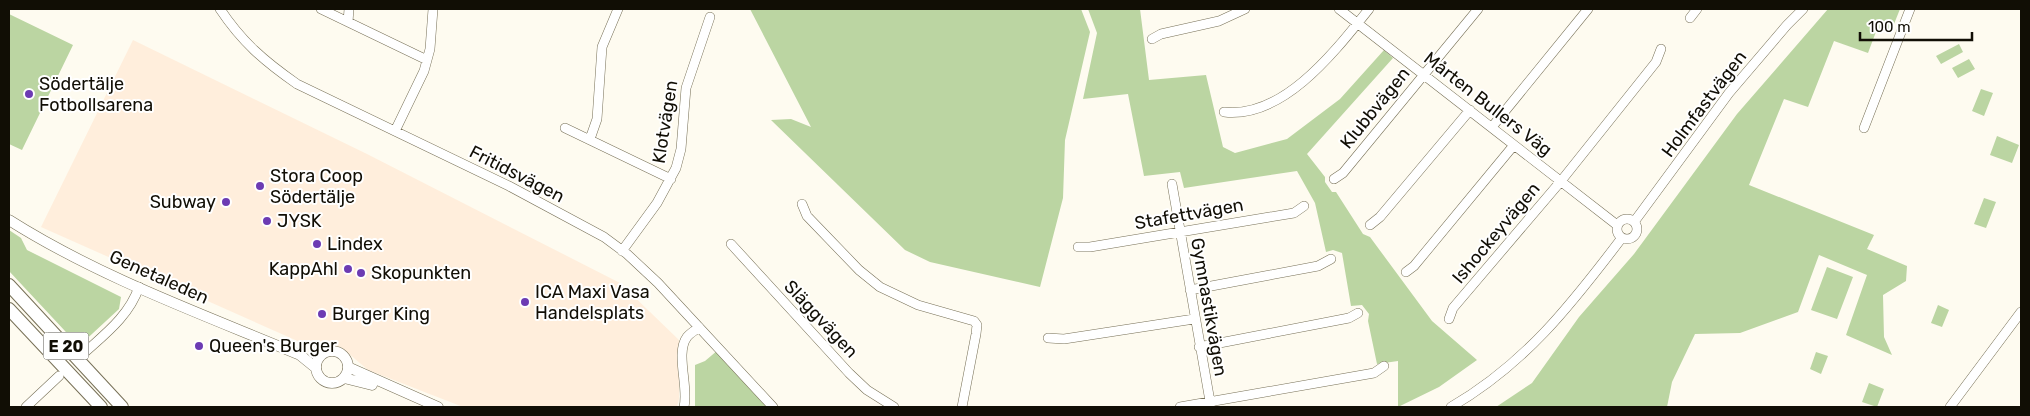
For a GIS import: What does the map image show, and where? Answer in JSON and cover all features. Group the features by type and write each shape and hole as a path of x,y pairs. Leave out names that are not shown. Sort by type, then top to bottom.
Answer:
{"highway":[{"name":"E 20","path":"9,285 122,407"},
{"name":"E 20","path":"9,308 101,407"}],"main road":[{"name":"Genetaleden","path":"9,220 45,242 139,287 300,355 316,368 319,376 327,382 336,382 344,378 405,393"},
{"name":"Genetaleden","path":"300,355 321,356 329,351 338,352 345,358 348,367 438,407"},
{"path":"316,368 321,356"},
{"path":"344,378 348,367"}],"street":[{"name":"Fritidsvägen","path":"220,9 236,34 265,62 296,84 518,191 604,237 622,250 658,283 773,407"},
{"path":"321,9 427,60"},
{"path":"348,22 350,9"},
{"path":"394,131 424,71 433,9"},
{"path":"590,139 597,119 602,47 618,9"},
{"path":"1152,39 1161,34 1220,21 1245,9"},
{"name":"Mårten Bullers Väg","path":"1339,9 1617,224"},
{"path":"1224,112 1238,114 1277,100 1304,81 1369,9"},
{"name":"Klubbvägen","path":"1334,179 1343,173 1478,9"},
{"path":"1492,127 1588,9"},
{"path":"1690,18 1697,9"},
{"name":"Holmfastvägen","path":"1634,222 1729,93 1803,9"},
{"path":"1864,128 1910,9"},
{"name":"Klotvägen","path":"622,250 671,179 681,149 686,88 710,17"},
{"name":"Ishockeyvägen","path":"1448,319 1453,308 1561,181 1656,62 1661,49"},
{"path":"1370,225 1380,217 1470,110"},
{"path":"565,128 671,179"},
{"path":"1406,272 1414,266 1514,144"},
{"name":"Gymnastikvägen","path":"1172,184 1210,405"},
{"path":"802,204 807,216 859,270 880,287 918,305 974,321 977,325 976,334 962,407"},
{"name":"Stafettvägen","path":"1078,247 1090,248 1294,213 1304,206"},
{"path":"1626,219 1634,222 1637,229 1635,236 1629,240 1621,238 1617,234 1617,224 1626,219"},
{"path":"1451,407 1499,374 1535,344 1556,323 1621,238"},
{"name":"Släggvägen","path":"731,244 843,367 867,390 894,407"},
{"path":"1190,290 1318,266 1331,259"},
{"path":"83,354 123,316 134,300 139,287"},
{"path":"1199,347 1349,318 1358,312"},
{"path":"1950,407 2021,312"},
{"path":"1048,338 1064,339 1194,319"},
{"path":"684,407 686,397 682,350 687,338 699,327"},
{"path":"1180,407 1210,405 1374,373 1384,366"},
{"path":"26,407 59,376"}],"shaded area":[{"path":"133,40 367,154 620,283 679,340 679,399 677,407 463,407 368,370 341,347 311,347 41,227"}],"green space":[{"path":"750,9 1081,9 1090,32 1065,140 1063,198 1040,287 930,262 905,250 771,120 791,119 811,127"},
{"path":"1088,9 1140,9 1149,80 1206,75 1223,147 1235,153 1287,139 1340,99 1384,50 1393,58 1307,154 1325,177 1325,182 1332,192 1336,192 1363,234 1370,237 1432,321 1477,360 1439,387 1398,407 1398,361 1377,364 1368,321 1369,314 1362,305 1351,306 1342,253 1333,250 1326,252 1315,203 1297,171 1184,188 1180,172 1144,176 1128,94 1083,99 1097,33"},
{"path":"1828,9 1900,9 1892,29 1877,29 1868,53 1834,41 1808,107 1784,99 1749,185 1874,235 1867,249 1907,266 1906,281 1883,295 1884,337 1892,355 1846,335 1867,275 1819,255 1798,312 1740,333 1695,334 1672,382 1667,407 1496,407 1532,383 1579,317 1634,254 1737,114"},
{"name":"Södertälje Fotbollsarena","path":"9,14 73,45 22,150 9,144"},
{"path":"1959,44 1963,52 1941,64 1936,56"},
{"path":"1969,59 1975,69 1958,78 1952,68"},
{"path":"1981,89 1993,93 1984,116 1972,111"},
{"path":"1997,136 2019,145 2012,163 1990,155"},
{"path":"1984,198 1996,202 1986,228 1974,224"},
{"path":"9,230 21,238 27,250 121,297 119,309 79,346 9,271"},
{"path":"1827,267 1853,277 1837,319 1811,310"},
{"path":"1938,305 1949,310 1942,327 1931,323"},
{"path":"718,350 769,407 695,407 695,365 705,361"},
{"path":"1816,352 1828,356 1821,374 1810,369"},
{"path":"1869,383 1884,389 1877,407 1862,402"}],"place":[{"name":"Södertälje Fotbollsarena","path":"29,94"},
{"name":"Stora Coop Södertälje","path":"260,186"},
{"name":"Subway","path":"226,202"},
{"name":"JYSK","path":"267,221"},
{"name":"Lindex","path":"317,244"},
{"name":"KappAhl","path":"348,269"},
{"name":"Skopunkten","path":"361,273"},
{"name":"ICA Maxi Vasa Handelsplats","path":"525,302"},
{"name":"Burger King","path":"322,314"},
{"name":"Queen's Burger","path":"199,346"}]}
